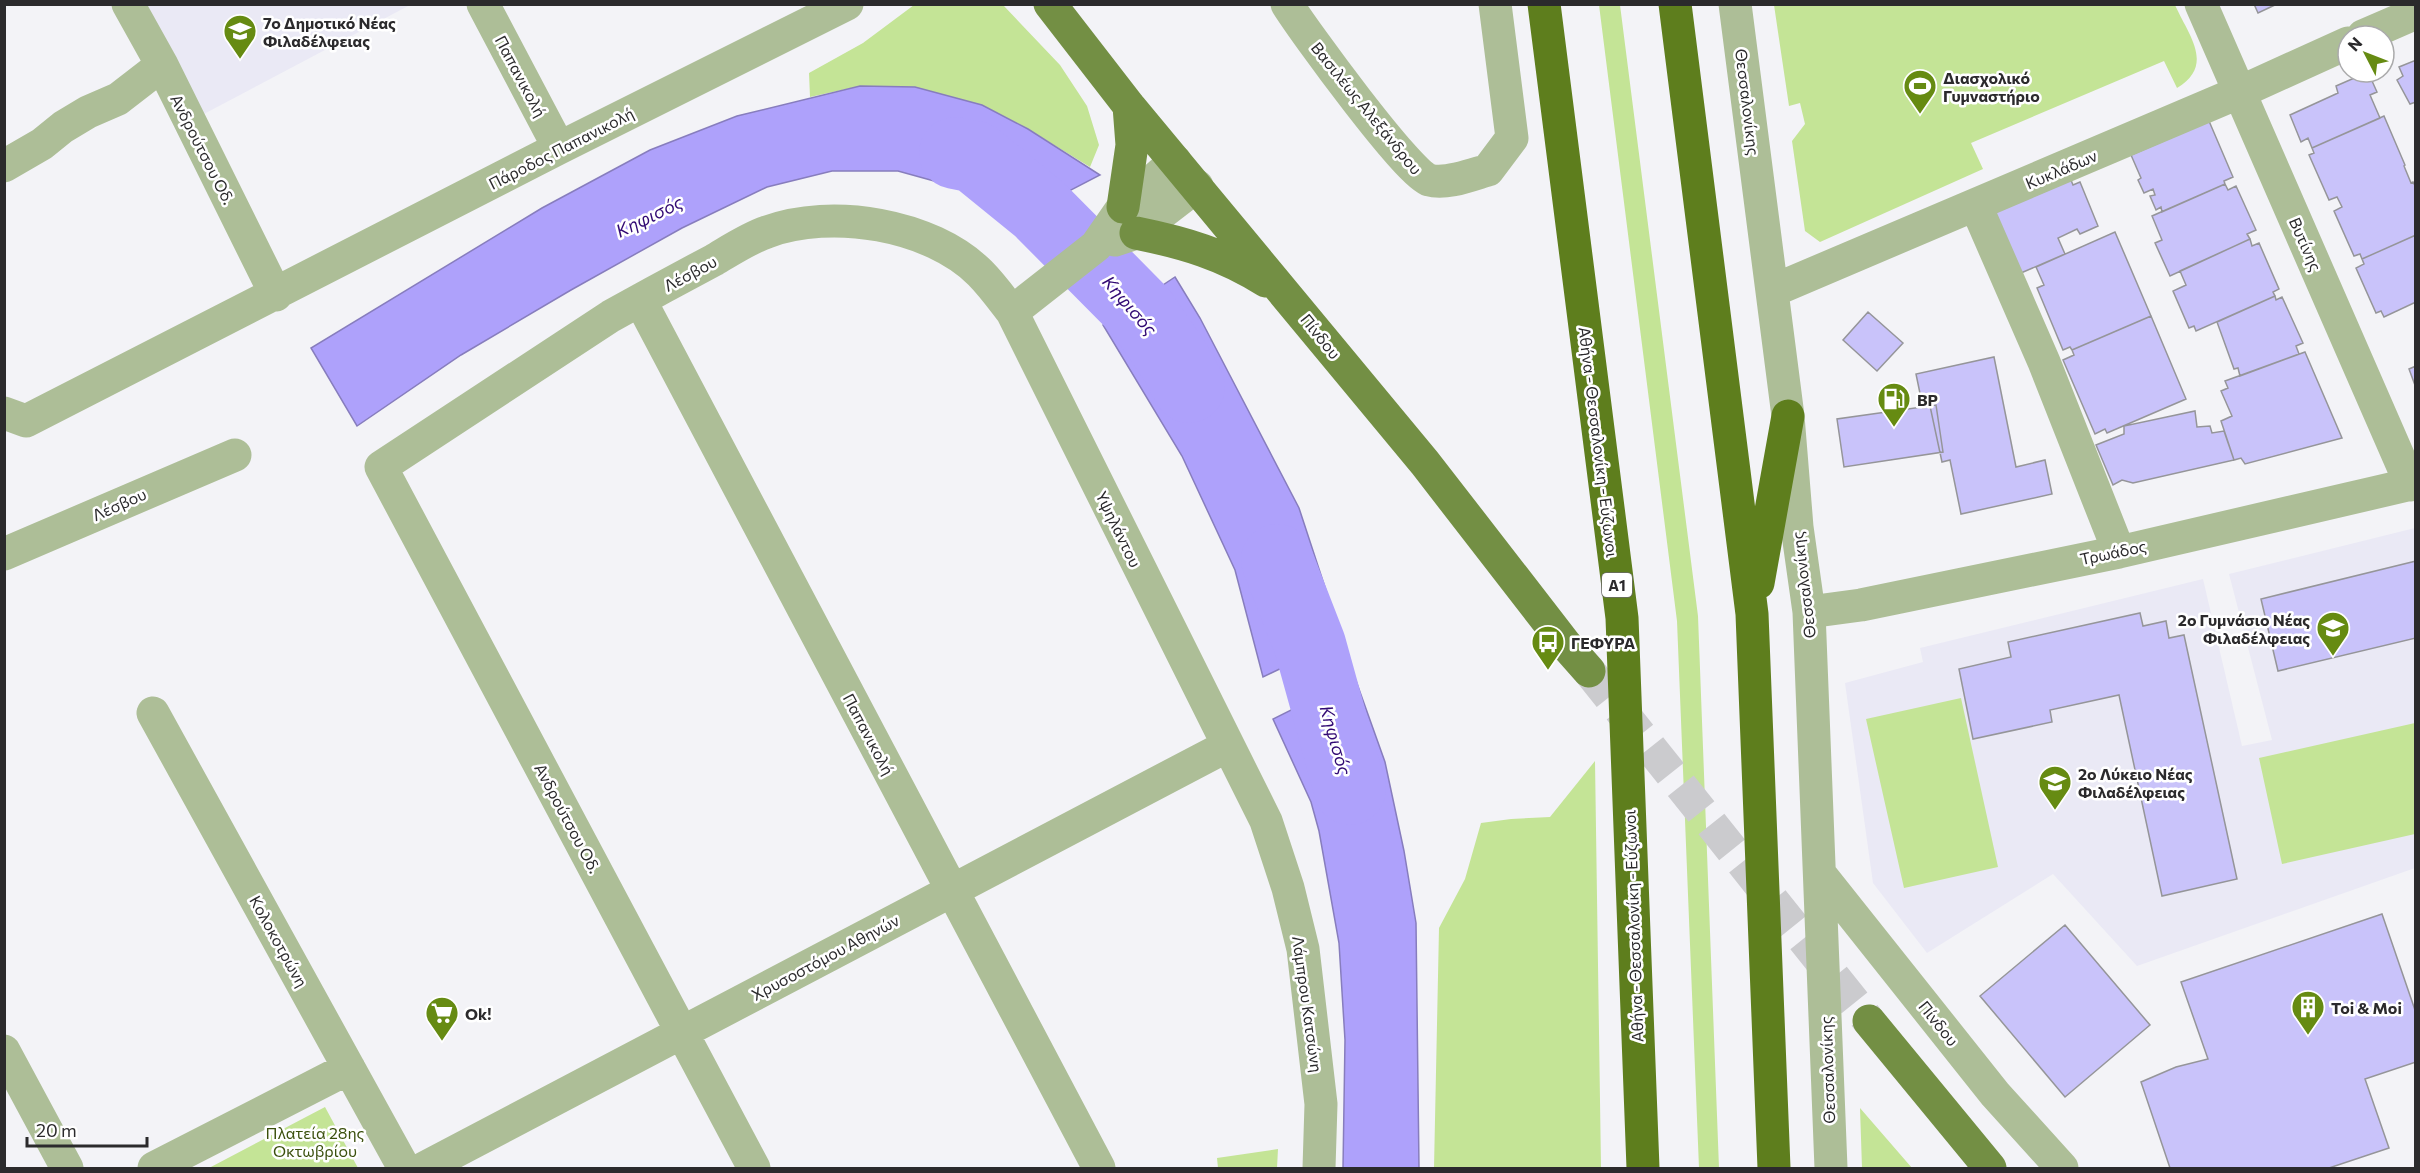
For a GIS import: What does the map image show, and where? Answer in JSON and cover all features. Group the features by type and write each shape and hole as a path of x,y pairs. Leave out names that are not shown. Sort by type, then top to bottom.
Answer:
{"highway":[{"name":"Αθήνα - Θεσσαλονίκη - Εύζωνοι","path":"1544,4 1622,618 1643,1168"},
{"path":"1675,4 1752,614 1774,1168"},
{"path":"1752,614 1788,416"}],"main road":[{"name":"Πίνδου","path":"1050,4 1129,106 1288,295 1589,671"},
{"path":"1129,106 1132,145 1130,220 1212,252 1245,268 1288,295"},
{"path":"1869,1021 1990,1168"}],"street":[{"name":"Ανδρούτσου Οδ.","path":"128,4 162,65 276,295"},
{"name":"Παπανικολή","path":"483,4 559,148"},
{"name":"Πάροδος Παπανικολή","path":"4,413 26,421 276,295 559,148 847,4"},
{"name":"Βασιλέως Αλεξάνδρου","path":"1287,4 1346,86 1412,168 1427,180 1464,177 1488,170 1512,138 1495,4"},
{"name":"Θεσσαλονίκης","path":"1735,4 1773,291 1788,416 1797,527 1809,612 1831,1168"},
{"name":"Βυτίνης","path":"2201,4 2413,484"},
{"path":"2390,24 2415,13"},
{"name":"Κυκλάδων","path":"1773,291 1976,206 2336,48"},
{"path":"4,166 42,144 63,127 88,112 118,99 162,65"},
{"path":"1130,220 1175,161"},
{"path":"1012,312 1130,220 1197,186"},
{"path":"1976,206 2044,362 2119,552"},
{"name":"Λέσβου","path":"381,467 611,316 765,232 797,223 828,220 858,222 893,229 928,241 954,254 980,273 1012,312"},
{"name":"Παπανικολή","path":"640,300 1099,1168"},
{"name":"Υψηλάντου","path":"1012,312 1227,746"},
{"name":"Λέσβου","path":"4,554 235,455"},
{"name":"Ανδρούτσου Οδ.","path":"381,467 754,1168"},
{"name":"Τρωάδος","path":"1809,612 1861,605 2119,552 2413,484"},
{"name":"Κολοκοτρώνη","path":"153,713 404,1168"},
{"name":"Χρυσοστόμου Αθηνών","path":"424,1168 1227,746"},
{"name":"Λάμπρου Κατσώνη","path":"1227,746 1266,821 1288,888 1303,949 1321,1104 1319,1168"},
{"name":"Πίνδου","path":"1820,874 1995,1094 2062,1168"},
{"path":"4,1051 67,1168"},
{"path":"154,1168 349,1068"}],"shaded area":[{"name":"7ο Δημοτικό Νέας Φιλαδέλφειας","path":"147,5 410,5 202,115"},
{"name":"2ο Λύκειο Νέας Φιλαδέλφειας","path":"2415,528 2415,868 2137,966 2053,874 1927,953 1873,883 1845,683 1923,662 1920,648 2203,579 2242,746 2272,740 2229,574"}],"green space":[{"path":"914,5 1004,6 1060,65 1087,106 1099,145 1090,167 1028,129 982,105 860,86 810,97 809,73 863,43"},
{"path":"1599,5 1620,5 1698,616 1719,1168 1699,1168 1677,621"},
{"name":"Διασχολικό Γυμναστήριο","path":"1774,5 2175,5 2192,39 2197,60 2195,70 2177,88 2164,61 1971,143 1983,169 1820,242 1805,231 1792,141 1805,124 1800,103 1789,106"},
{"path":"1961,698 1998,867 1904,888 1866,719"},
{"path":"2415,723 2415,834 2282,864 2259,758"},
{"path":"1595,761 1601,1168 1434,1168 1439,928 1465,879 1481,823 1550,817"},
{"name":"Πλατεία 28ης Οκτωβρίου","path":"325,1107 358,1168 209,1168"},
{"path":"1860,1108 1912,1168 1862,1168"},
{"path":"1278,1149 1277,1168 1218,1168 1217,1158"}],"water":[{"path":"860,86 915,87 982,105 1028,129 1100,175 1015,219 963,189 898,171 832,171 767,187 682,228 571,290 461,355 357,426 311,348 542,208 650,150 737,116"},
{"path":"1175,277 1200,318 1299,508 1342,639 1263,677 1235,570 1182,456 1103,325"},
{"path":"1355,678 1385,762 1404,851 1416,923 1419,1168 1343,1168 1345,1040 1339,943 1319,831 1311,802 1273,719"}],"building":[{"path":"2254,4 2277,4 2258,13"},
{"path":"2416,60 2416,102 2410,104 2397,80 2403,76 2399,67"},
{"path":"2373,84 2377,92 2370,95 2380,118 2312,148 2308,138 2301,142 2290,115 2338,93 2336,86"},
{"path":"2384,116 2411,183 2413,182 2416,187 2416,235 2362,259 2360,254 2354,256 2334,211 2342,207 2337,197 2329,200 2309,155 2314,153 2312,148"},
{"path":"2209,121 2233,177 2224,181 2225,184 2162,212 2161,207 2156,210 2150,196 2155,195 2153,189 2144,193 2138,180 2141,178 2131,155"},
{"path":"2071,180 2073,185 2080,182 2098,226 2080,234 2077,229 2058,238 2065,254 2021,273 1991,214"},
{"path":"2225,184 2228,190 2236,186 2256,230 2247,234 2250,239 2170,276 2155,243 2162,240 2152,216"},
{"path":"2115,232 2151,316 2072,350 2070,347 2063,350 2037,288 2044,285 2036,267"},
{"path":"2416,235 2416,302 2384,317 2381,311 2376,313 2356,268 2364,264 2362,259"},
{"path":"2250,239 2252,246 2259,243 2279,289 2273,292 2275,296 2196,331 2194,326 2189,328 2173,291 2186,285 2180,271"},
{"path":"2275,296 2276,300 2282,297 2303,343 2296,346 2299,354 2240,376 2238,368 2234,369 2217,322"},
{"path":"1868,312 1903,343 1877,371 1843,340"},
{"path":"2151,316 2186,399 2107,433 2105,429 2095,434 2063,360 2074,355 2072,350"},
{"path":"2305,352 2342,438 2245,464 2241,458 2234,460 2221,421 2232,416 2221,391 2228,388 2225,381"},
{"path":"1994,357 2016,467 2045,460 2052,494 1961,514 1950,460 1942,462 1930,406 1923,408 1916,374"},
{"path":"2416,366 2416,388 2409,369"},
{"path":"1936,405 1943,452 1844,467 1837,419"},
{"path":"2195,411 2197,427 2210,426 2212,433 2224,431 2234,460 2133,483 2122,480 2113,485 2096,445 2124,434 2124,426"},
{"path":"2416,561 2416,638 2278,671 2261,599"},
{"path":"2140,613 2143,626 2166,621 2169,638 2184,635 2237,879 2162,896 2119,695 2050,710 2052,722 1973,739 1959,669 2011,657 2008,642"},
{"name":"Toi & Moi","path":"2382,914 2416,1013 2416,1062 2365,1079 2389,1148 2329,1168 2170,1168 2141,1082 2176,1067 2208,1059 2181,982"},
{"path":"2065,925 2150,1025 2065,1097 1980,996"}],"waterway":[{"name":"Κηφισός","path":"955,153 975,157 1039,209 1141,312 1176,363 1189,387"},
{"name":"Κηφισός","path":"1277,560 1310,645 1350,789"}],"tunnel":[{"path":"1589,671 1869,1021"}],"place":[{"name":"7ο Δημοτικό Νέας Φιλαδέλφειας","path":"240,60"},
{"name":"Διασχολικό Γυμναστήριο","path":"1920,115"},
{"name":"BP","path":"1894,428"},
{"name":"2ο Γυμνάσιο Νέας Φιλαδέλφειας","path":"2333,657"},
{"name":"ΓΕΦΥΡΑ","path":"1548,671"},
{"name":"2ο Λύκειο Νέας Φιλαδέλφειας","path":"2055,811"},
{"name":"Toi & Moi","path":"2308,1036"},
{"name":"Ok!","path":"442,1042"}]}
